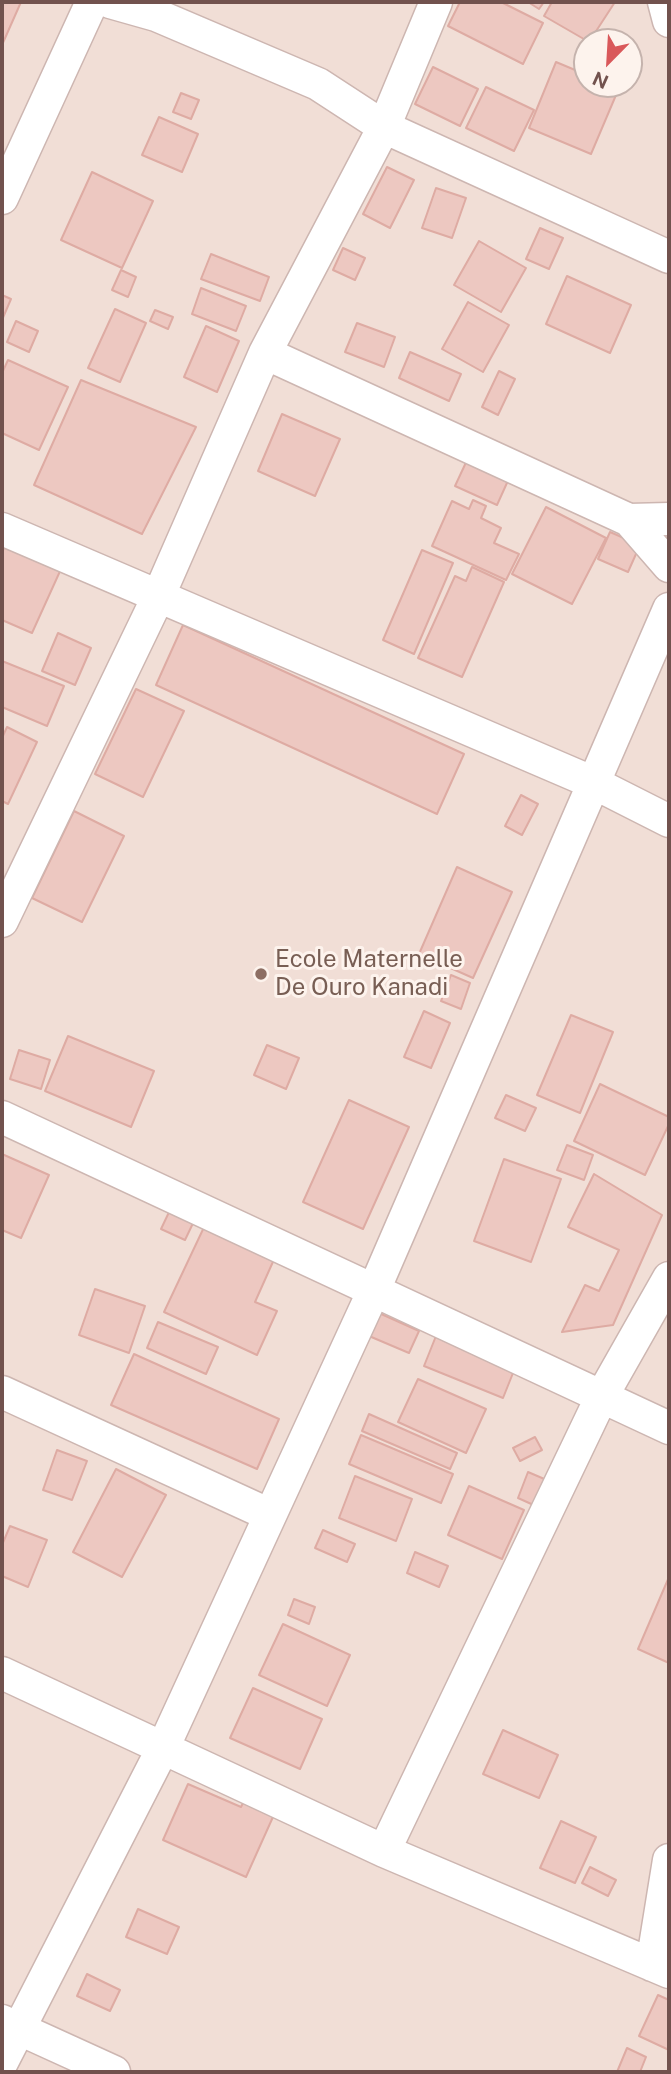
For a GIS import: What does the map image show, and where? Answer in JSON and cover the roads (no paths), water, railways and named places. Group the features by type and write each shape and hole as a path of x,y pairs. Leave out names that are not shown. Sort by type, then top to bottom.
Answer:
{"street":[{"path":"2,198 92,2"},
{"path":"110,2 156,15 318,84 384,127 669,257"},
{"path":"2,921 159,595 265,353 384,127 436,2"},
{"path":"664,2 669,21"},
{"path":"265,353 629,520 669,566"},
{"path":"629,520 669,519"},
{"path":"2,528 594,783 669,821"},
{"path":"2,2062 10,2025 163,1748 374,1290 669,610"},
{"path":"2,1117 669,1428"},
{"path":"384,1851 602,1396 669,1278"},
{"path":"2,1392 270,1515"},
{"path":"2,1673 384,1851 660,1969 669,1860"},
{"path":"10,2025 114,2072"}],"place":[{"name":"Ecole Maternelle De Ouro Kanadi","path":"261,974"}]}
